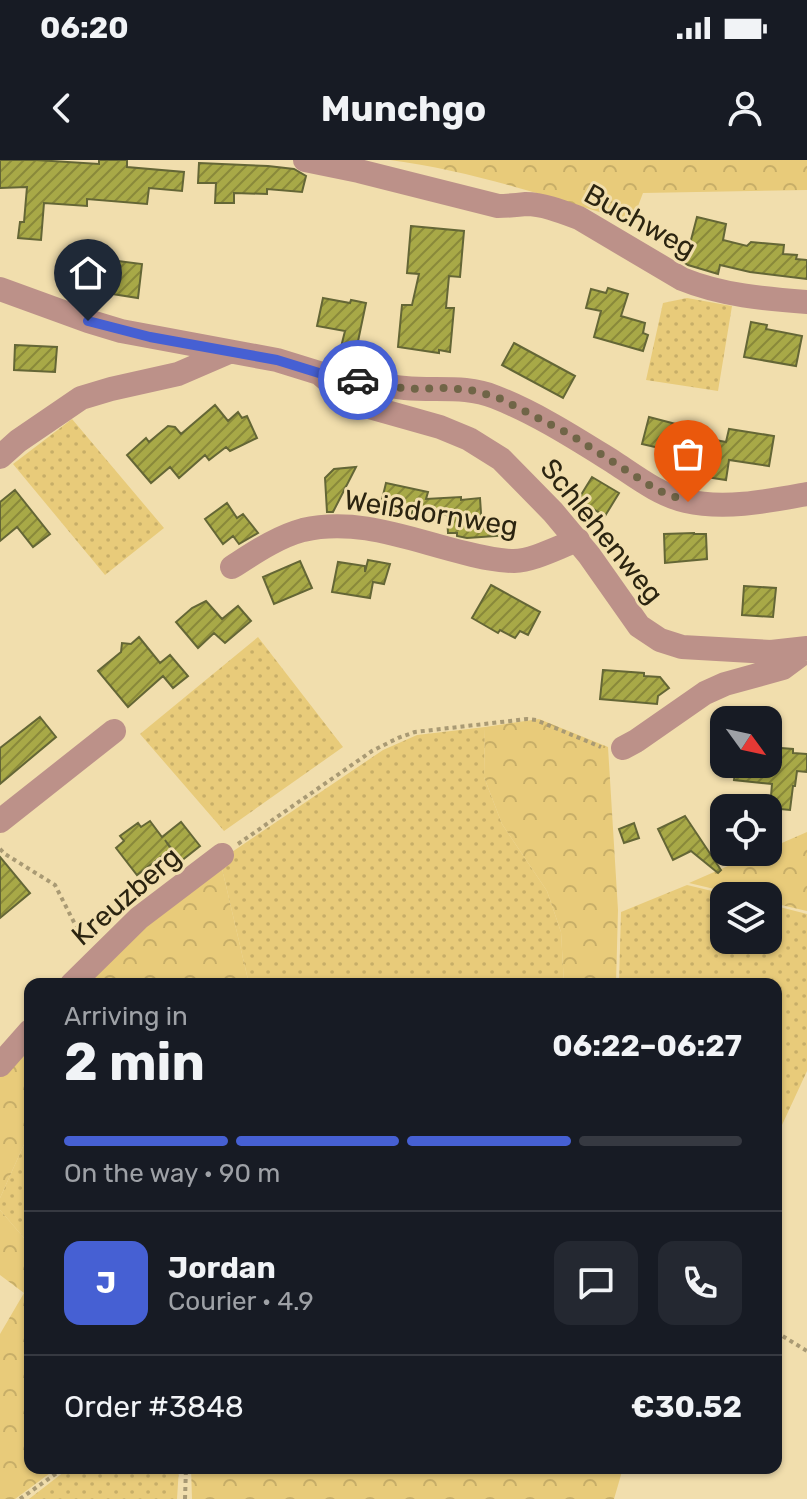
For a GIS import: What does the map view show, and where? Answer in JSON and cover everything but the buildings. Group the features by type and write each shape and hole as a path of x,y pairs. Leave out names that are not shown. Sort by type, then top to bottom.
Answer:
{"street":[{"name":"Buchweg","path":"305,160 388,177 498,206 525,204 566,213 694,284 721,291 807,302"},
{"name":"Schlehenweg","path":"0,289 121,331 277,360 319,373 362,405 455,431 489,450 510,467 578,540 639,626 660,640 682,647 771,652 807,649"},
{"path":"0,457 81,398 178,374 229,352"},
{"path":"319,373 408,389 470,390 497,397 571,435 657,490 688,502 734,504 807,494"},
{"name":"Weißdornweg","path":"232,567 286,536 335,526 367,527 423,543 515,561 578,540"},
{"name":"Schlehenweg","path":"623,748 705,693 725,684 783,668 807,649"},
{"path":"0,821 114,731"},
{"name":"Kreuzberg","path":"78,978 153,906 222,855"},
{"path":"0,1065 24,1038"}],"path":[{"path":"222,855 372,751 415,732 527,719 606,749 623,748"},
{"path":"0,849 55,885 95,962"},
{"path":"782,1336 807,1351"},
{"path":"20,1499 55,1474"},
{"path":"185,1499 186,1474"}],"green space":[{"path":"390,160 807,160 807,190 643,193 632,222 482,178"},
{"path":"687,298 732,306 718,391 646,380 663,303"},
{"path":"72,419 164,528 105,575 13,464"},
{"path":"258,637 343,747 224,831 140,734"},
{"path":"539,719 608,747 618,910 616,978 564,978 561,932 547,891 502,824 484,777 485,727"},
{"path":"485,727 484,777 502,824 547,891 561,932 564,978 248,978 220,860 383,750 417,735"},
{"path":"807,832 807,911 782,905 782,882 710,882 710,888 689,883 728,866 782,866 782,843"},
{"path":"220,860 248,978 86,978"},
{"path":"687,885 710,890 710,954 782,954 782,908 807,914 807,1071 782,1125 782,978 619,978 621,912"},
{"path":"24,1042 24,1144 0,1198 0,1072"},
{"path":"24,1144 24,1238 0,1210 0,1198"},
{"path":"0,1210 24,1238 24,1293 0,1275"},
{"path":"24,1293 24,1474 49,1474 15,1499 0,1499 0,1334"},
{"path":"61,1474 179,1474 177,1499 29,1499"},
{"path":"191,1474 621,1474 614,1499 192,1499"}],"way so far":[{"path":"358,380 408,389 470,390 497,397 571,435 657,490 688,502"}],"route":[{"path":"88,321 121,331 277,360 319,373 358,380"}]}
